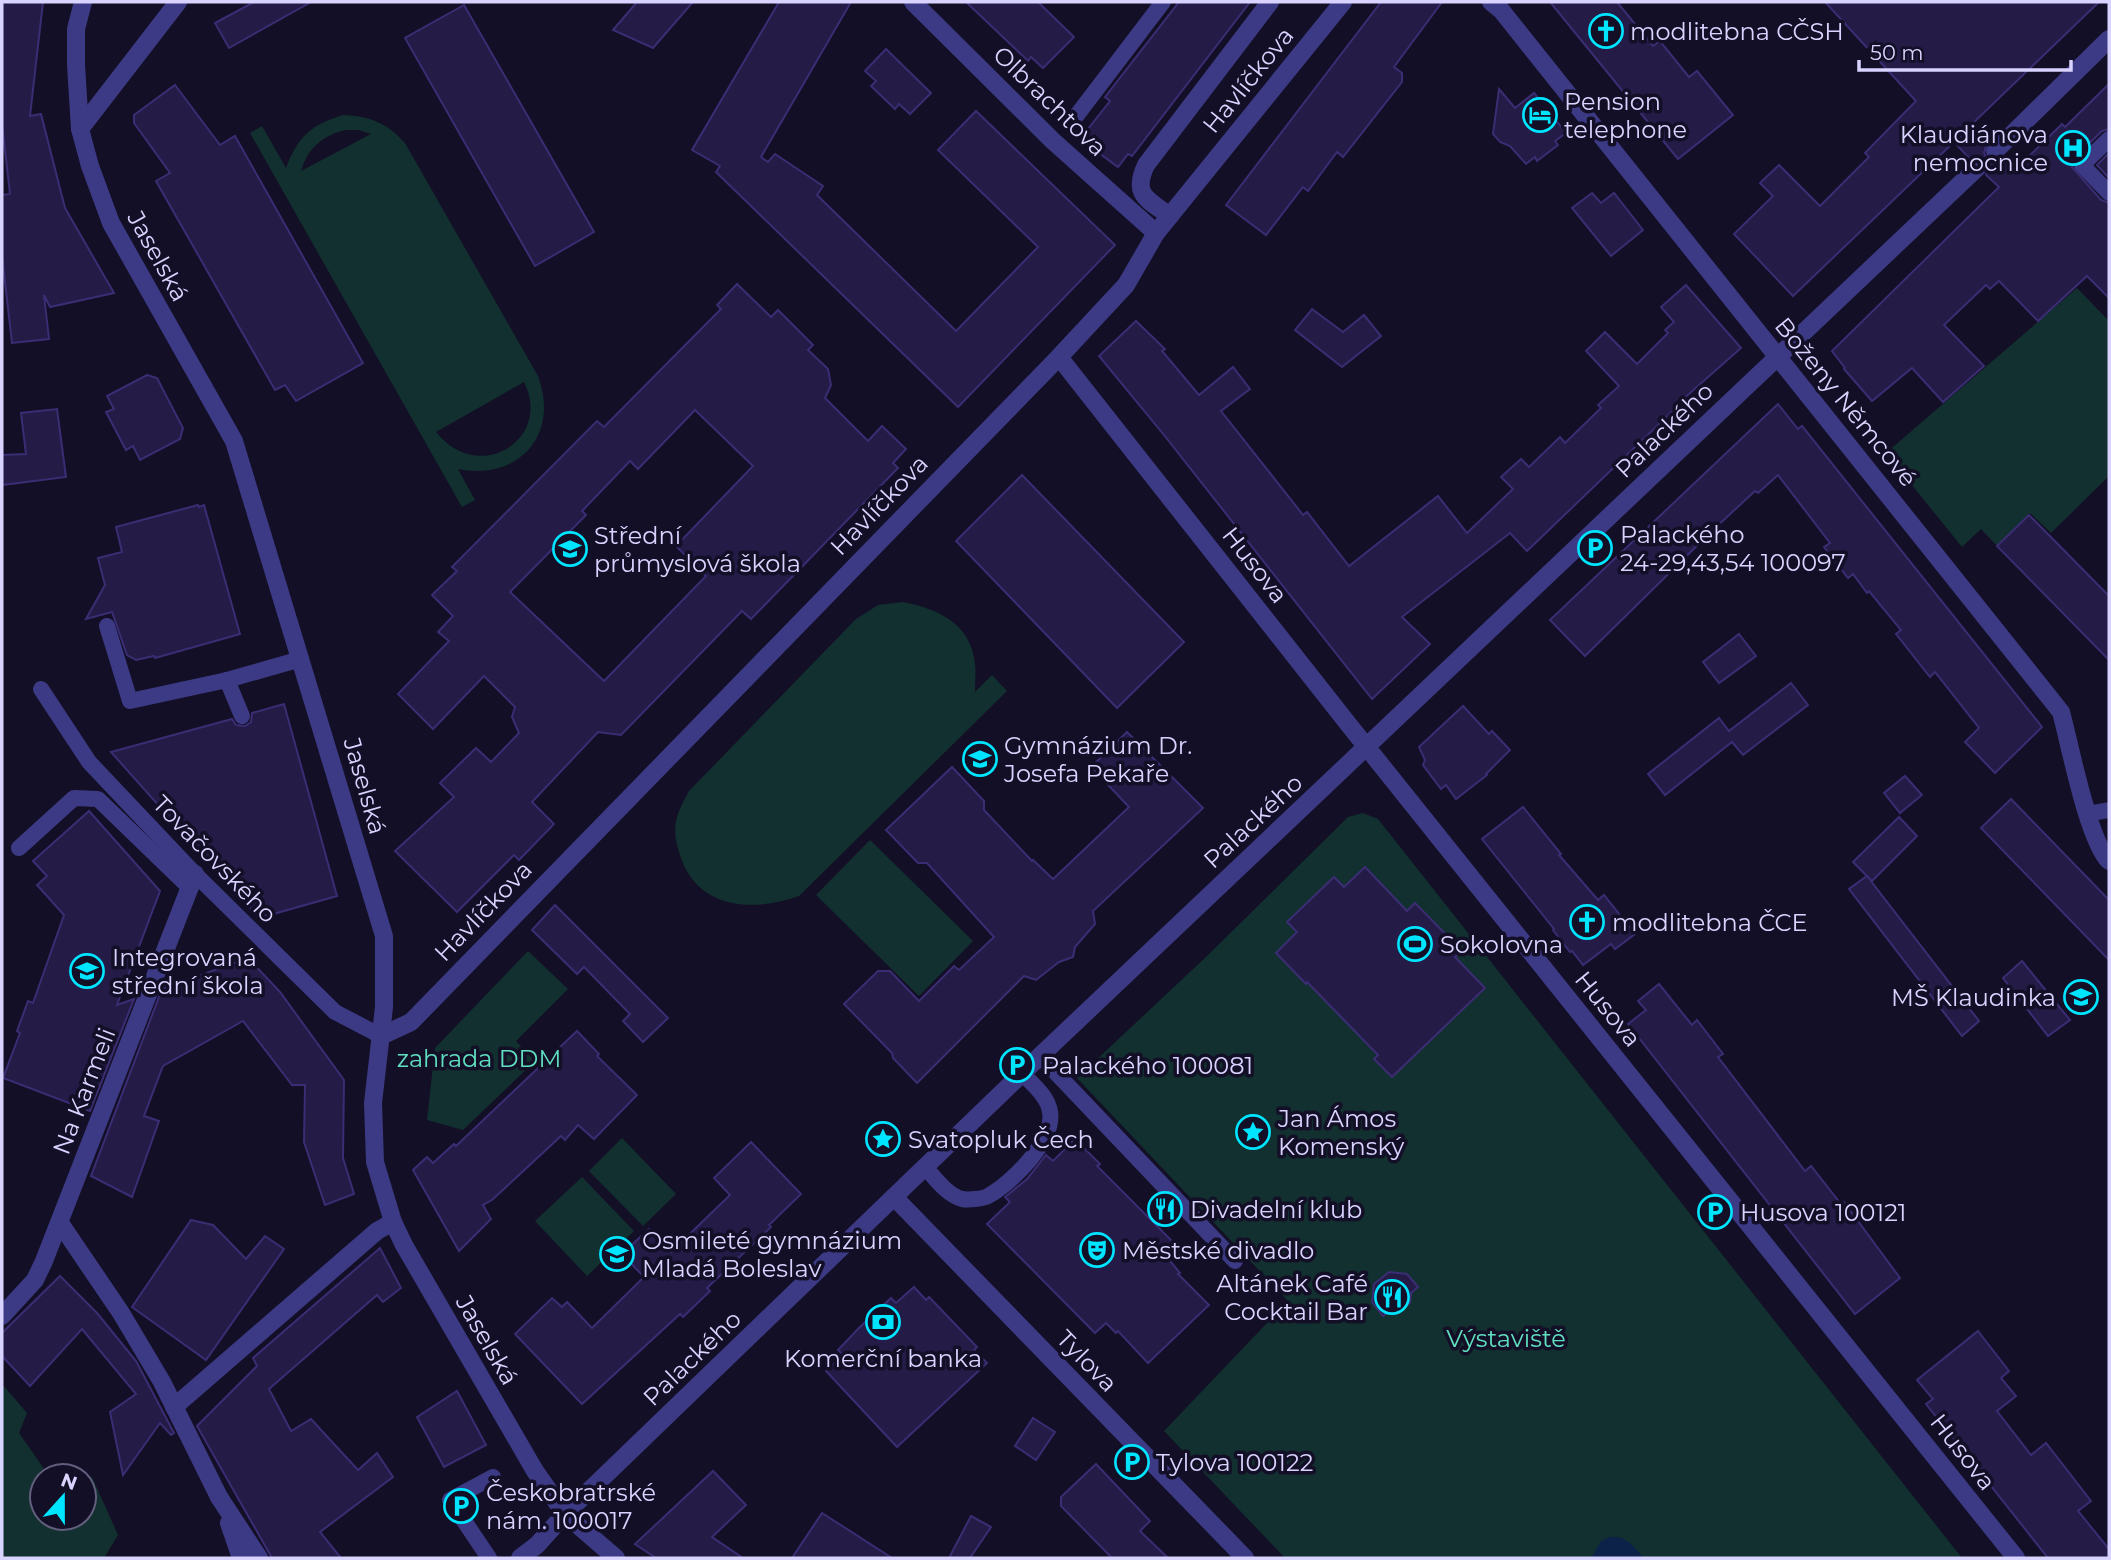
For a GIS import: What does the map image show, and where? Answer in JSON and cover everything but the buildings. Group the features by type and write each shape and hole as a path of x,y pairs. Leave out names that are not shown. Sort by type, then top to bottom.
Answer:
{"street":[{"name":"Jaselská","path":"83,2 76,29 75,65 80,129 90,166 111,223 234,441 384,936 384,1007 373,1102 375,1162 393,1222 535,1471 565,1514 616,1558"},
{"path":"80,129 178,2"},
{"name":"Olbrachtova","path":"913,2 1053,141 1156,233"},
{"path":"1170,216 1143,196 1139,181 1270,2"},
{"name":"Havlíčkova","path":"381,1036 411,1022 1126,285 1156,233 1343,2"},
{"name":"Boženy Němcové","path":"1491,2 1501,10 2061,712 2087,814 2103,855 2109,861"},
{"path":"1995,151 2109,39"},
{"name":"Palackého","path":"520,1558 537,1545 565,1514 1022,1073 1978,167"},
{"name":"Husova","path":"1059,357 2016,1558"},
{"name":"Na Karmeli","path":"2,1316 35,1280 60,1223 192,880"},
{"name":"Tylova","path":"894,1197 1245,1558"},
{"path":"174,1406 377,1231 393,1222"},
{"path":"60,1223 121,1313 174,1406 219,1497 242,1558"},
{"path":"219,1497 259,1558"}],"lane":[{"path":"1074,119 1163,2"},
{"path":"2109,139 2082,165 2109,192"},
{"path":"107,626 130,701 227,680 301,659"},
{"path":"227,680 242,716"},
{"name":"Tovačovského","path":"41,689 89,762 192,880 229,897 335,1012 381,1036"},
{"path":"19,848 74,798 98,799 192,880"},
{"path":"2087,814 2109,810"},
{"path":"1040,1056 1235,1261"},
{"path":"925,1167 948,1192 961,1199 986,1198 1009,1181 1049,1133 1051,1113 1046,1100 1022,1073"},
{"path":"489,1558 450,1500 492,1477"}],"green space":[{"path":"343,115 370,119 392,130 405,143 538,376 543,397 543,417 538,435 529,449 516,460 499,468 480,471 458,469 475,500 462,507 250,133 262,126 286,168 295,148 307,134 322,123","holes":["345,130 359,130 371,134 301,171 317,144","524,382 530,403 529,421 520,437 507,449 490,455 472,455 453,448 436,432"]},
{"path":"2077,288 2109,321 2109,476 2051,533 2030,513 1997,546 1981,529 1962,547 1886,453"},
{"path":"903,602 940,614 960,628 972,650 975,692 992,675 1007,691 799,896 747,905 714,897 689,875 676,839 677,816 689,791 856,619 878,605"},
{"name":"Výstaviště","path":"1363,813 1378,819 1962,1558 1285,1558 1164,1431 1288,1301 1077,1078 1207,956 1348,817"},
{"path":"870,840 973,941 919,996 816,895"},
{"name":"zahrada DDM","path":"528,951 568,989 516,1041 535,1061 463,1130 427,1120 435,1048"},
{"path":"622,1138 676,1194 643,1226 589,1171"},
{"path":"582,1177 634,1231 587,1276 535,1221"},
{"path":"2,1384 27,1413 19,1433 39,1462 28,1462 28,1532 98,1532 98,1490 118,1535 104,1558 2,1558"}],"water":[{"path":"1610,1537 1625,1540 1644,1558 1591,1558 1601,1541"}],"place":[{"name":"modlitebna CČSH","path":"1606,31"},
{"name":"Pension telephone","path":"1540,115"},
{"name":"Klaudiánova nemocnice","path":"2073,148"},
{"name":"Palackého 24-29,43,54 100097","path":"1595,548"},
{"name":"Střední průmyslová škola","path":"570,549"},
{"name":"Gymnázium Dr. Josefa Pekaře","path":"980,759"},
{"name":"modlitebna ČCE","path":"1587,922"},
{"name":"Sokolovna","path":"1415,944"},
{"name":"Integrovaná střední škola","path":"87,971"},
{"name":"MŠ Klaudinka","path":"2081,997"},
{"name":"Palackého 100081","path":"1017,1065"},
{"name":"Jan Ámos Komenský","path":"1253,1132"},
{"name":"Svatopluk Čech","path":"883,1139"},
{"name":"Divadelní klub","path":"1165,1209"},
{"name":"Husova 100121","path":"1715,1212"},
{"name":"Městské divadlo","path":"1097,1250"},
{"name":"Osmileté gymnázium Mladá Boleslav","path":"617,1254"},
{"name":"Altánek Café Cocktail Bar","path":"1392,1297"},
{"name":"Komerční banka","path":"883,1322"},
{"name":"Tylova 100122","path":"1132,1462"},
{"name":"Českobratrské nám. 100017","path":"461,1506"}]}
